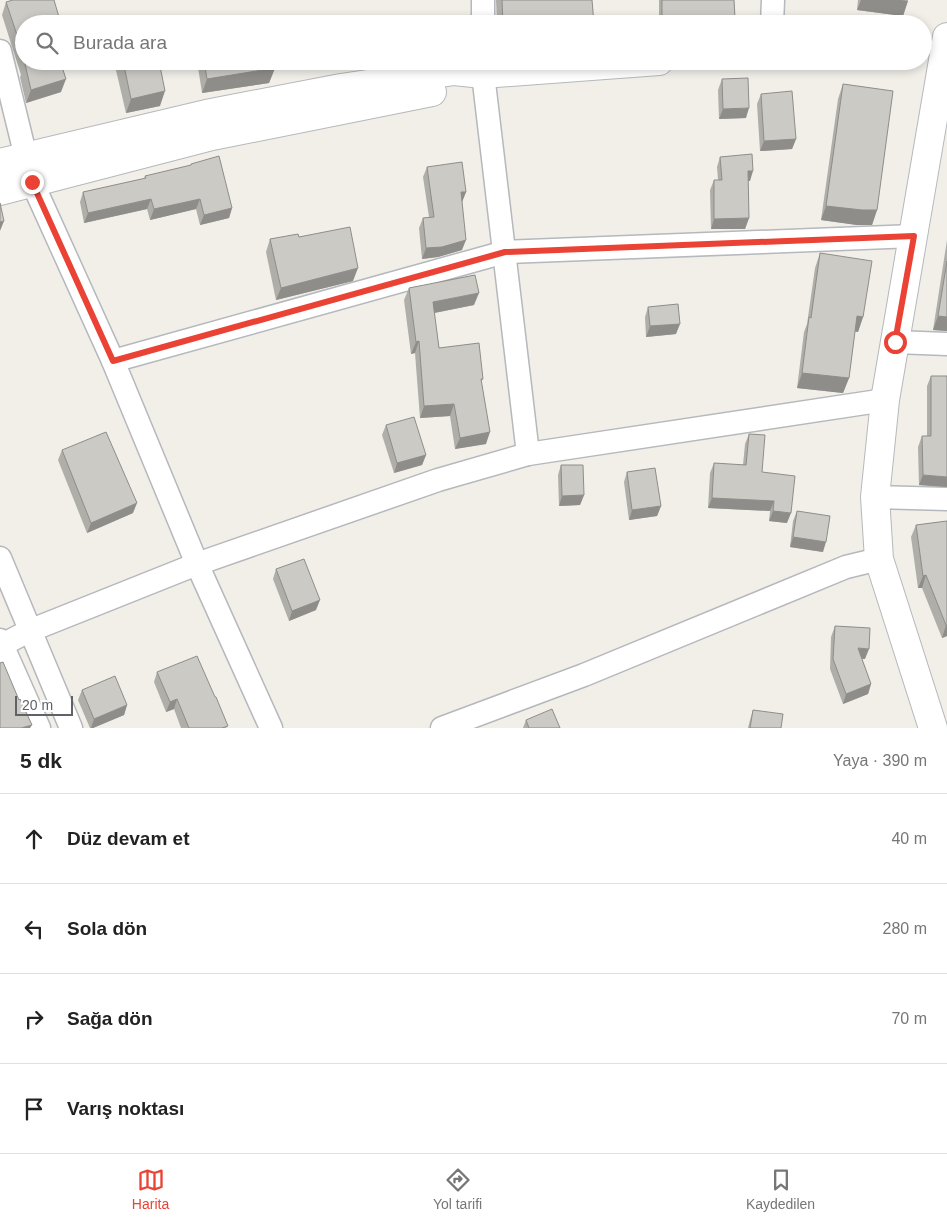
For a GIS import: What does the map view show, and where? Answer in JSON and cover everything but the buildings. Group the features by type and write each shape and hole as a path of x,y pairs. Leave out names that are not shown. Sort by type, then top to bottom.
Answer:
{"street":[{"path":"483,0 483,15"},
{"path":"773,15 774,0"},
{"path":"933,728 879,560 875,497 885,400 914,236 942,43"},
{"path":"0,51 13,159 32,182 113,361 197,564 270,728"},
{"path":"13,159 206,114 341,88 464,70"},
{"path":"0,191 212,136 459,87 480,70"},
{"path":"483,70 528,454"},
{"path":"113,361 505,252 914,236"},
{"path":"895,342 947,344"},
{"path":"39,728 1,644 197,564 438,480 528,454 885,400"},
{"path":"875,497 947,499"},
{"path":"0,558 71,728"},
{"path":"442,728 584,675 846,567 879,560"}],"route":[{"path":"32,182 113,361 505,252 914,236 895,342"}]}
